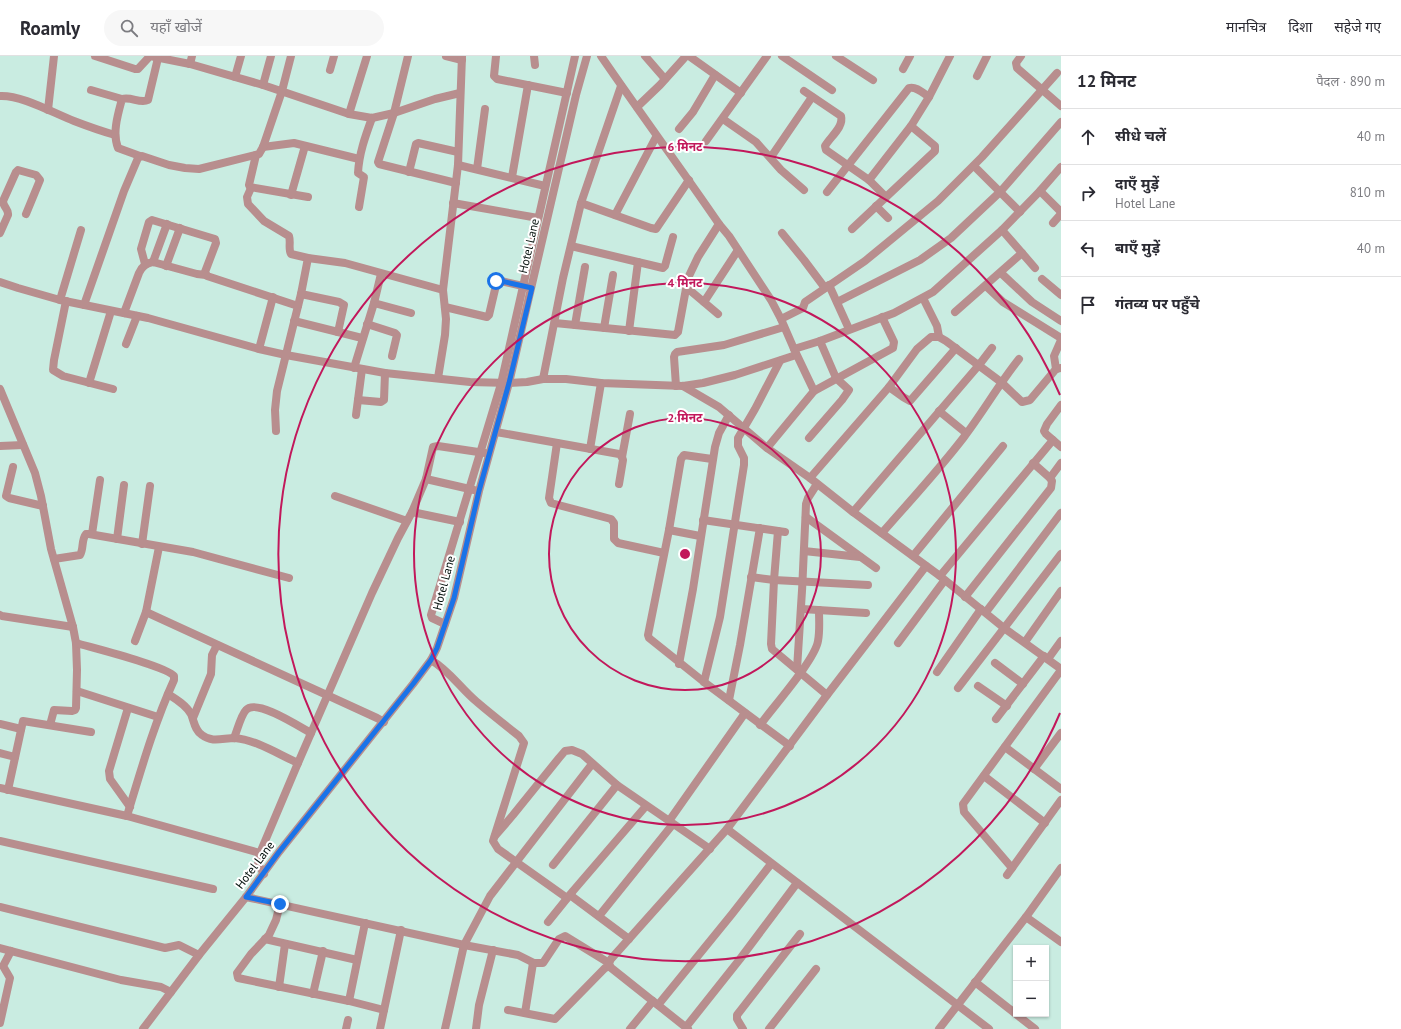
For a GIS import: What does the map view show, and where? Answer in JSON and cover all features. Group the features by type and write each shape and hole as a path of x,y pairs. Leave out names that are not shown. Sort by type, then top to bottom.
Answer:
{"street":[{"path":"48,110 54,56"},
{"path":"95,56 108,58 135,70 138,69 150,56 158,58 191,60 235,77 349,114 372,118 394,113 434,99 460,93"},
{"path":"235,77 241,56"},
{"path":"263,85 270,56"},
{"path":"122,99 115,135 118,148 169,165 193,169 199,169 256,155 260,153 282,91 290,56"},
{"path":"330,70 334,56"},
{"path":"349,114 367,56"},
{"path":"408,56 394,113 378,162 381,166 456,183"},
{"path":"438,378 445,335 445,307 443,290 458,165 462,58 446,56"},
{"path":"496,56 495,77 567,93"},
{"path":"445,307 487,317 490,315 496,281 528,287 538,218 576,56"},
{"name":"Hotel Lane","path":"143,1029 193,952 246,897 261,871 279,852 380,720 413,684 431,660 437,648 441,622 461,571 474,490 485,453 496,432 505,383 528,287 576,95 588,56"},
{"path":"601,56 656,137 689,180 738,250 771,300 781,318 795,352 814,391"},
{"path":"645,56 665,79"},
{"path":"637,107 686,56"},
{"path":"689,56 715,76 741,93"},
{"path":"706,141 767,56"},
{"path":"782,56 832,90"},
{"path":"836,56 873,80"},
{"path":"903,69 910,56"},
{"path":"869,180 911,126 929,97 950,56"},
{"path":"976,76 987,56"},
{"path":"1021,56 1016,63 1017,68 1061,106"},
{"path":"91,90 122,99 127,98 144,102 148,100 158,58"},
{"path":"781,318 803,308 805,302 865,261 938,201 974,166 1057,74"},
{"path":"679,129 693,112 715,76"},
{"path":"512,177 528,85"},
{"path":"544,379 563,278 581,203 621,86"},
{"path":"827,192 909,88 916,88 929,97"},
{"path":"804,91 841,116 841,124 826,143 825,148 869,180 886,197"},
{"path":"0,96 27,102 74,121 115,135"},
{"path":"771,157 812,97"},
{"path":"477,169 485,109"},
{"path":"359,206 364,177 358,174 359,159 361,148 372,118"},
{"path":"723,119 756,142 781,170 804,190"},
{"path":"837,302 920,260 951,238 1001,191 1061,122"},
{"path":"852,229 935,151 935,146 911,126"},
{"path":"615,215 656,137"},
{"path":"262,147 288,143 359,159"},
{"path":"409,172 416,144 418,143 458,152"},
{"path":"292,195 304,146"},
{"path":"256,155 249,185 251,188 247,197 248,204 264,221 289,236 290,253 308,258 345,263 443,290"},
{"path":"84,305 124,191 140,156"},
{"path":"458,165 545,186"},
{"path":"974,166 1001,191 1020,212"},
{"path":"0,282 63,301 179,326 259,349 385,373 470,382 505,383 527,382 544,379 566,379 601,383 680,386 703,383 735,375 780,361 795,352 849,329 894,313 923,298 942,285 970,257 1002,230 1061,167"},
{"path":"0,233 8,212 3,201 18,170 36,175 40,180 26,214"},
{"path":"581,203 656,229 689,180"},
{"path":"251,188 308,197"},
{"path":"1040,191 1061,213 1053,223"},
{"path":"453,203 538,218"},
{"path":"876,206 888,218"},
{"path":"149,263 141,249 150,221 152,220 216,240 205,272 206,275"},
{"path":"124,313 139,273 142,268 149,263 167,224"},
{"path":"555,323 674,335 677,334 686,287 691,271 719,224"},
{"path":"166,266 180,228"},
{"path":"81,230 63,301 53,370 63,376 113,389"},
{"path":"1002,230 1035,268"},
{"path":"782,233 827,287 837,302 849,329"},
{"path":"571,246 664,268 673,237"},
{"path":"704,302 738,250"},
{"path":"955,312 1022,253"},
{"path":"276,431 275,410 277,390 301,294 308,258"},
{"path":"629,330 638,262"},
{"path":"149,263 206,275 298,306"},
{"path":"575,325 585,266"},
{"path":"1001,273 1032,302 1061,321"},
{"path":"356,415 358,400 358,368 362,338 374,303 381,274"},
{"path":"604,328 613,275"},
{"path":"1042,279 1061,295"},
{"path":"799,670 806,517 808,498 813,481 918,349 931,338 939,337 979,365 1024,402 1030,400 1058,369 1054,356 1061,339 1003,302 986,286"},
{"path":"686,287 718,314"},
{"path":"301,294 339,302 344,305 338,332"},
{"path":"259,349 273,297"},
{"path":"923,298 937,326 939,337"},
{"path":"374,303 411,313"},
{"path":"89,383 111,311"},
{"path":"126,344 137,316"},
{"path":"767,448 814,391 893,348 894,342 882,317"},
{"path":"294,321 362,338"},
{"path":"367,324 397,335 392,356"},
{"path":"680,386 674,356 677,352 724,345 784,327"},
{"path":"809,438 848,392 848,388 836,378 820,341"},
{"path":"889,387 910,401 956,348"},
{"path":"853,512 992,348"},
{"path":"882,533 946,459 1019,359"},
{"path":"704,682 720,617 744,465 744,458 738,446 738,438 780,361"},
{"path":"358,400 381,402 384,400 385,373"},
{"path":"261,871 258,860 260,853 372,593 412,512 426,479 432,449 434,446 438,446 485,453 505,383"},
{"path":"590,449 601,383"},
{"path":"680,386 729,415 743,429 767,448 913,556 1004,628 1061,669 964,804 964,812 1009,872 1061,800"},
{"path":"0,388 35,473 54,559 73,626 76,643 77,706 75,710 54,710 50,725"},
{"path":"1061,405 1045,428 1046,434 1061,447"},
{"path":"939,412 966,433"},
{"path":"619,484 622,457 630,414"},
{"path":"679,664 693,589 712,459 719,433 729,415"},
{"path":"496,432 619,454 622,457"},
{"path":"898,643 942,579 1033,463 1053,440"},
{"path":"557,443 549,498 551,503 611,519 614,522 614,539 618,542 664,553"},
{"path":"0,446 23,445"},
{"path":"913,556 1003,446"},
{"path":"712,459 682,456 648,635 649,638 679,664 790,746"},
{"path":"965,597 1051,488 1052,481 1050,478 1033,463"},
{"path":"1050,478 1061,463"},
{"path":"13,467 6,496 42,506"},
{"path":"426,479 474,490 460,522 431,615 432,618 441,622"},
{"path":"92,534 100,480"},
{"path":"117,539 124,485"},
{"path":"142,544 150,486"},
{"path":"335,496 408,521"},
{"path":"412,512 460,522"},
{"path":"938,672 983,611 1061,513"},
{"path":"806,517 876,568"},
{"path":"703,520 782,532 774,580 772,649 799,670 827,695"},
{"path":"729,700 760,528"},
{"path":"669,530 700,536"},
{"path":"54,559 80,555 84,537 86,534 92,534 219,558 289,578"},
{"path":"135,641 146,612 159,547"},
{"path":"804,551 861,558"},
{"path":"958,688 1061,554"},
{"path":"508,1010 555,1019 609,964 611,959 727,829 926,566"},
{"path":"751,577 802,582 868,585"},
{"path":"1025,642 1061,591"},
{"path":"802,609 866,614"},
{"path":"760,725 799,670 813,654 818,642 819,610"},
{"path":"146,612 380,720"},
{"path":"0,615 73,626"},
{"path":"996,720 1023,684 1061,641"},
{"path":"76,643 126,657 172,673 174,678 148,745 127,816"},
{"path":"193,718 211,674 211,658 217,645"},
{"path":"431,660 440,665 477,702 519,736 524,743 524,747 494,836 493,841 498,849 516,863 599,916 629,939"},
{"path":"995,663 1023,684"},
{"path":"978,686 1006,706"},
{"path":"77,691 158,717"},
{"path":"168,694 185,706 193,718 198,732 201,735 215,740 234,738 258,744 298,763"},
{"path":"234,738 246,710 251,707 269,711 311,733"},
{"path":"128,708 109,771 110,778 130,807"},
{"path":"599,916 671,823 746,713"},
{"path":"91,732 23,721 15,757 4,789 127,816 260,853"},
{"path":"0,724 21,729"},
{"path":"1034,769 1061,733"},
{"path":"1005,747 1061,789"},
{"path":"494,836 509,821 565,751 572,750 582,754 616,785 710,849"},
{"path":"0,753 15,757"},
{"path":"445,1029 464,945 490,896 592,764"},
{"path":"984,776 1045,823"},
{"path":"553,865 616,785"},
{"path":"548,922 646,806"},
{"path":"727,829 989,1029"},
{"path":"0,841 213,889"},
{"path":"630,1029 656,1003 732,914 771,864"},
{"path":"939,1029 1026,917 1061,868"},
{"path":"246,897 464,945 523,956 533,963 538,964 543,964 559,939 565,936 609,964 687,1028 797,883"},
{"path":"280,904 273,926 237,973 237,976 279,987 349,1001 384,1010"},
{"path":"0,907 165,948 179,945 193,952"},
{"path":"1026,917 1060,939"},
{"path":"349,1001 365,923"},
{"path":"380,1029 401,930"},
{"path":"743,1029 737,1019 737,1015 800,934"},
{"path":"264,939 358,960"},
{"path":"279,987 285,944"},
{"path":"0,948 121,980 167,990"},
{"path":"476,1029 493,950"},
{"path":"0,1023 10,978 3,966 11,951"},
{"path":"313,994 323,951"},
{"path":"525,1013 533,963"},
{"path":"769,1029 816,969"},
{"path":"975,982 1035,1029"},
{"path":"346,1029 348,1020"}],"route":[{"path":"280,904 246,897 279,852 384,722 431,660 441,637 463,564 479,491 509,383 532,288 498,280 496,281"}]}
